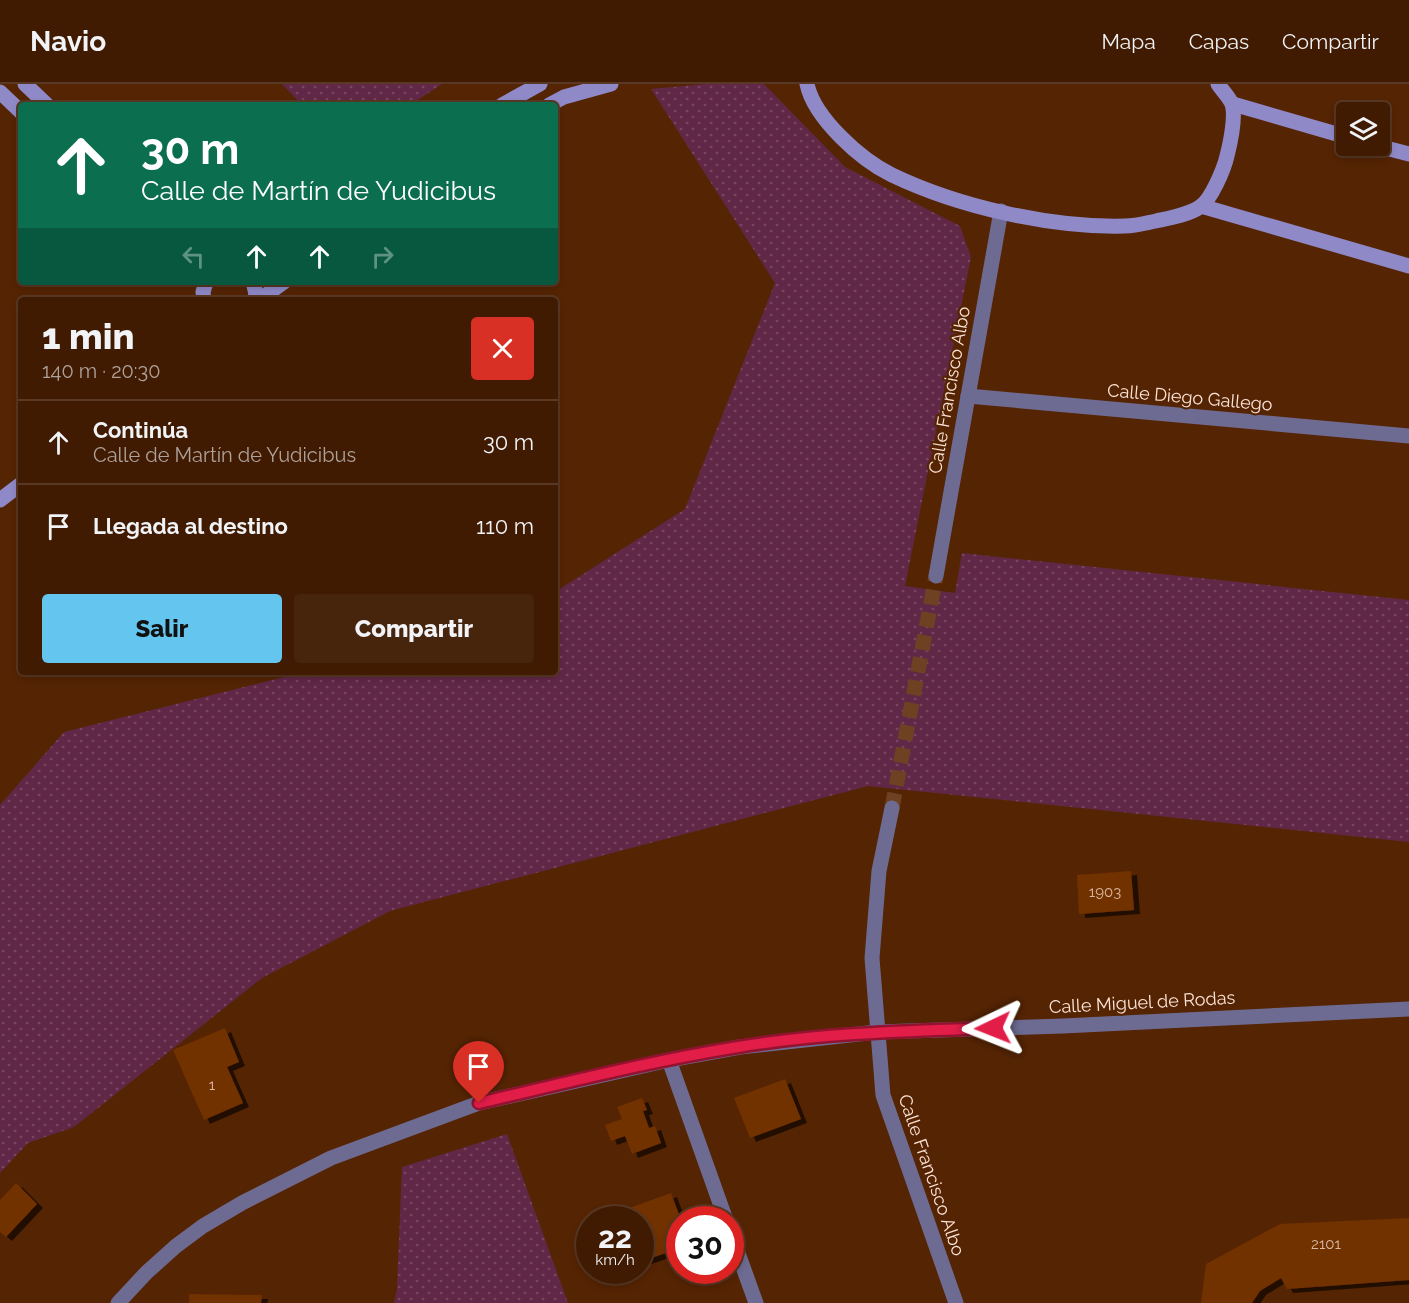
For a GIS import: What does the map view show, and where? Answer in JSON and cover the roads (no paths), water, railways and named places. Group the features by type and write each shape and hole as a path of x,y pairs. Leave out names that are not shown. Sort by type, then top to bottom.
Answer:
{"street":[{"path":"25,84 44,102"},
{"path":"507,102 540,84"},
{"path":"555,102 564,97 611,84"},
{"path":"1218,84 1233,104 1336,134"},
{"path":"805,87 831,126 856,152 891,174 946,196 1001,211 1066,224 1128,226 1173,218 1201,206 1222,174 1232,138 1233,104"},
{"path":"0,92 18,109"},
{"path":"1390,149 1409,154"},
{"path":"1201,206 1409,266"},
{"name":"Calle Francisco Albo","path":"936,576 1001,211"},
{"path":"261,297 279,285"},
{"name":"Calle Diego Gallego","path":"968,396 1409,436"},
{"path":"0,500 18,486"},
{"name":"Calle Francisco Albo","path":"892,808 879,871 872,958 883,1095 956,1303"},
{"name":"Calle Miguel de Rodas","path":"118,1303 176,1246 203,1226 242,1203 331,1158 479,1103 669,1060 740,1047 877,1032 1409,1009"},
{"path":"669,1060 721,1206"},
{"path":"744,1270 756,1303"}],"tunnel":[{"path":"892,808 936,576"}]}
